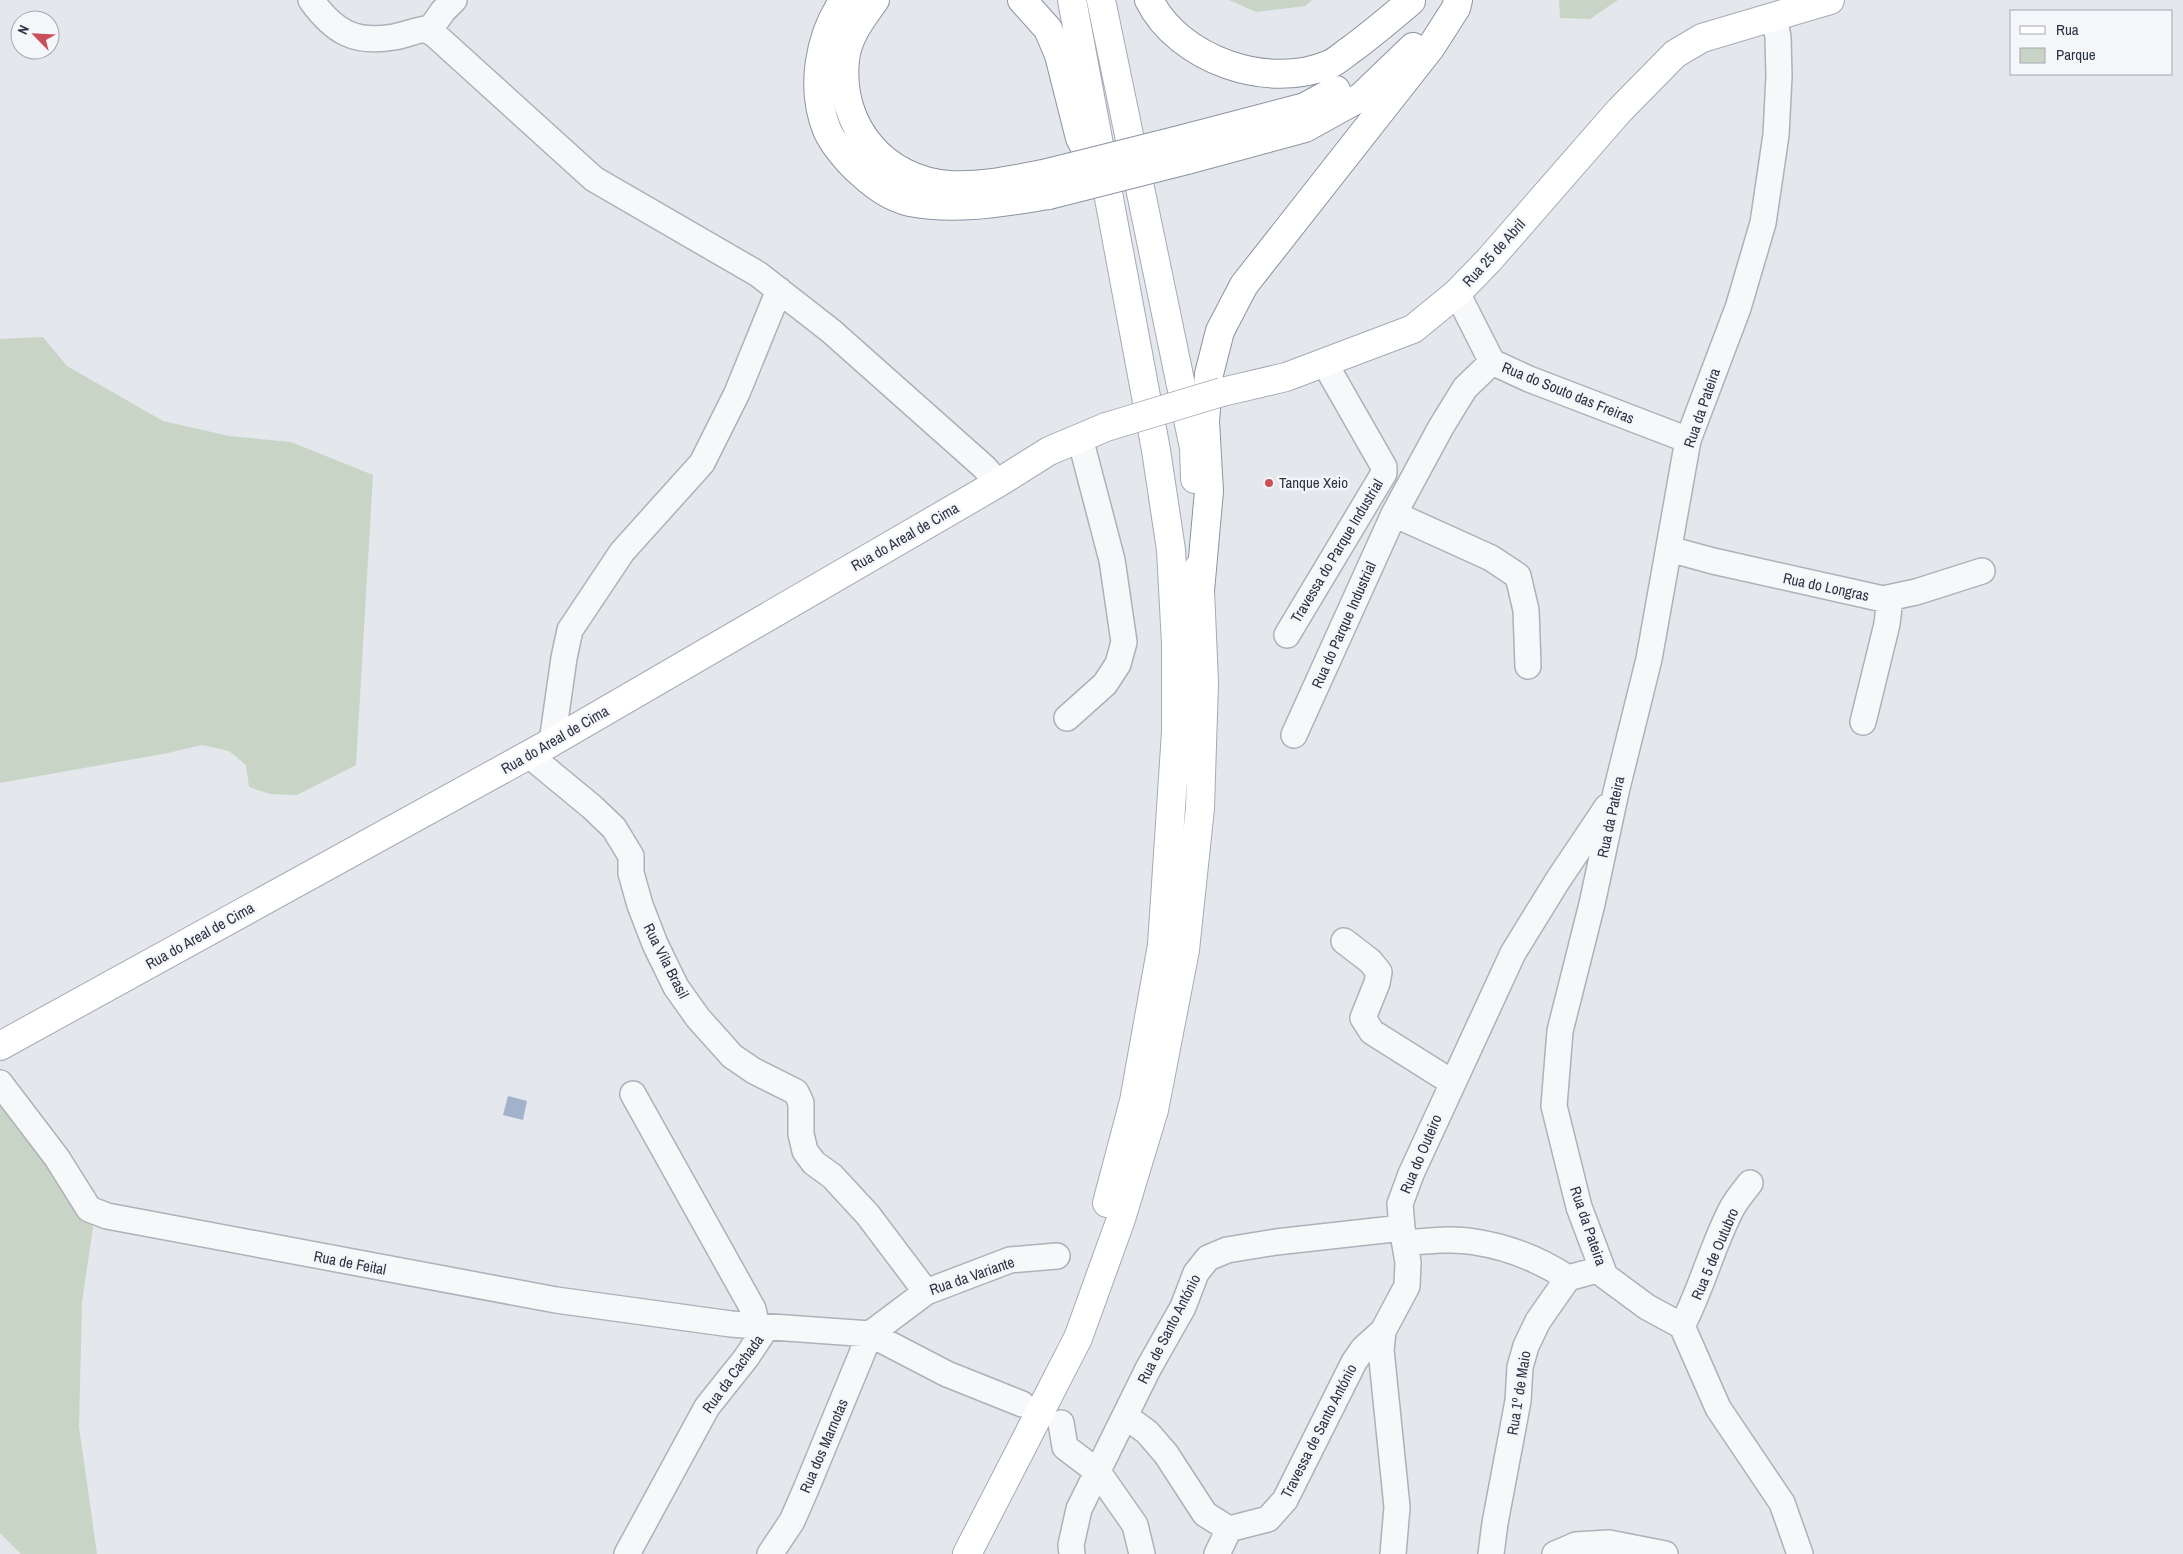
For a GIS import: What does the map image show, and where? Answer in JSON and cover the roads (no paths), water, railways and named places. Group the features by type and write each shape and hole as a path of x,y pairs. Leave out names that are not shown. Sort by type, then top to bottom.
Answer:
{"main road":[{"path":"844,0 834,14 820,54 818,94 827,131 851,165 876,187 908,202 945,207 993,204 1046,184 1185,149 1305,128 1361,97 1422,38 1446,0"},
{"path":"875,0 855,28 845,59 845,92 853,121 867,142 888,165 914,178 949,185 1046,184"},
{"path":"1022,0 1048,29 1059,55 1080,138 1107,190"},
{"path":"1020,1454 1068,1332 1104,1216 1134,1101 1162,944 1176,732 1176,644 1171,550 1156,450 1072,0"},
{"path":"967,1554 1078,1338 1121,1219 1154,1110 1186,950 1200,808 1204,682 1194,448 1101,0"},
{"path":"1149,0 1172,30 1198,50 1228,66 1257,72 1299,72 1331,64 1370,36 1412,1"},
{"path":"1200,590 1210,491 1206,421 1208,384 1220,331 1244,285 1431,47 1456,8 1458,0"},
{"path":"1185,149 1305,107 1350,82 1391,44 1412,1"},
{"name":"Rua 25 de Abril","path":"1106,427 1222,392 1286,377 1413,328 1457,293 1489,260 1619,110 1675,54 1702,38 1813,2"},
{"name":"Rua do Areal de Cima","path":"0,1046 552,742 998,483 1049,451 1106,427"}],"street":[{"path":"311,0 328,22 353,38 395,37 425,29 594,179 758,274 832,331 984,467 998,483"},
{"path":"429,32 443,11 454,0"},
{"name":"Rua da Pateira","path":"1682,1326 1647,1307 1605,1276 1579,1207 1554,1106 1560,1030 1592,904 1616,792 1649,659 1688,440 1738,308 1763,224 1776,135 1778,38 1774,16"},
{"path":"552,742 570,630 622,552 702,463 737,393 779,290"},
{"name":"Rua do Souto das Freiras","path":"1457,293 1492,362 1529,380 1688,440"},
{"name":"Travessa do Parque Industrial","path":"1287,635 1384,473 1384,467 1324,362"},
{"name":"Rua do Parque Industrial","path":"1294,735 1394,514 1441,427 1465,388 1492,362"},
{"path":"1067,718 1104,684 1118,664 1124,642 1112,560 1080,438"},
{"path":"1394,514 1491,558 1518,576 1526,610 1528,666"},
{"name":"Rua do Longras","path":"1669,549 1713,562 1883,599 1916,592 1982,570"},
{"path":"1864,722 1887,624 1890,598"},
{"name":"Rua Vila Brasil","path":"529,755 592,806 614,828 631,856 631,873 640,905 655,944 676,987 698,1018 732,1056 754,1071 796,1092 801,1103 801,1134 805,1150 814,1163 832,1176 868,1215 926,1292"},
{"name":"Rua do Outeiro","path":"1392,1554 1396,1507 1381,1350 1383,1331 1407,1286 1408,1262 1400,1204 1411,1174 1513,953 1558,880 1595,828 1616,792"},
{"path":"1344,941 1370,961 1378,972 1377,983 1363,1018 1372,1032 1453,1082"},
{"name":"Rua de Feital","path":"0,1083 57,1158 89,1209 107,1216 556,1300 762,1327"},
{"path":"633,1094 762,1327"},
{"name":"Rua 5 de Outubro","path":"1682,1326 1696,1301 1716,1244 1733,1207 1750,1183"},
{"name":"Rua de Santo António","path":"1072,1554 1071,1545 1078,1509 1148,1368 1183,1307 1196,1274 1208,1258 1227,1250 1276,1242 1403,1235 1434,1241 1474,1242 1544,1263 1568,1278"},
{"name":"Rua da Variante","path":"870,1334 926,1292 1010,1260 1057,1256"},
{"path":"1568,1278 1590,1272 1601,1265"},
{"name":"Rua 1º de Maio","path":"1491,1554 1494,1523 1511,1445 1518,1401 1520,1367 1538,1321 1568,1278"},
{"path":"1682,1326 1718,1408 1782,1503 1800,1554"},
{"name":"Rua da Cachada","path":"627,1554 706,1407 746,1358 762,1327 870,1334 947,1374 1022,1404"},
{"name":"Travessa de Santo António","path":"1229,1529 1268,1519 1284,1500 1354,1362 1363,1349 1383,1331"},
{"name":"Rua dos Marnotas","path":"770,1554 792,1520 870,1334"},
{"path":"1125,1416 1147,1432 1166,1454 1205,1514 1229,1529 1217,1554"},
{"path":"1061,1423 1065,1447 1098,1472 1135,1525 1142,1554"},
{"path":"1556,1554 1576,1545 1609,1543 1665,1554"}],"water":[{"path":"508,1096 527,1101 523,1120 503,1115"}],"place":[{"name":"Tanque Xeio","path":"1269,483"}]}
